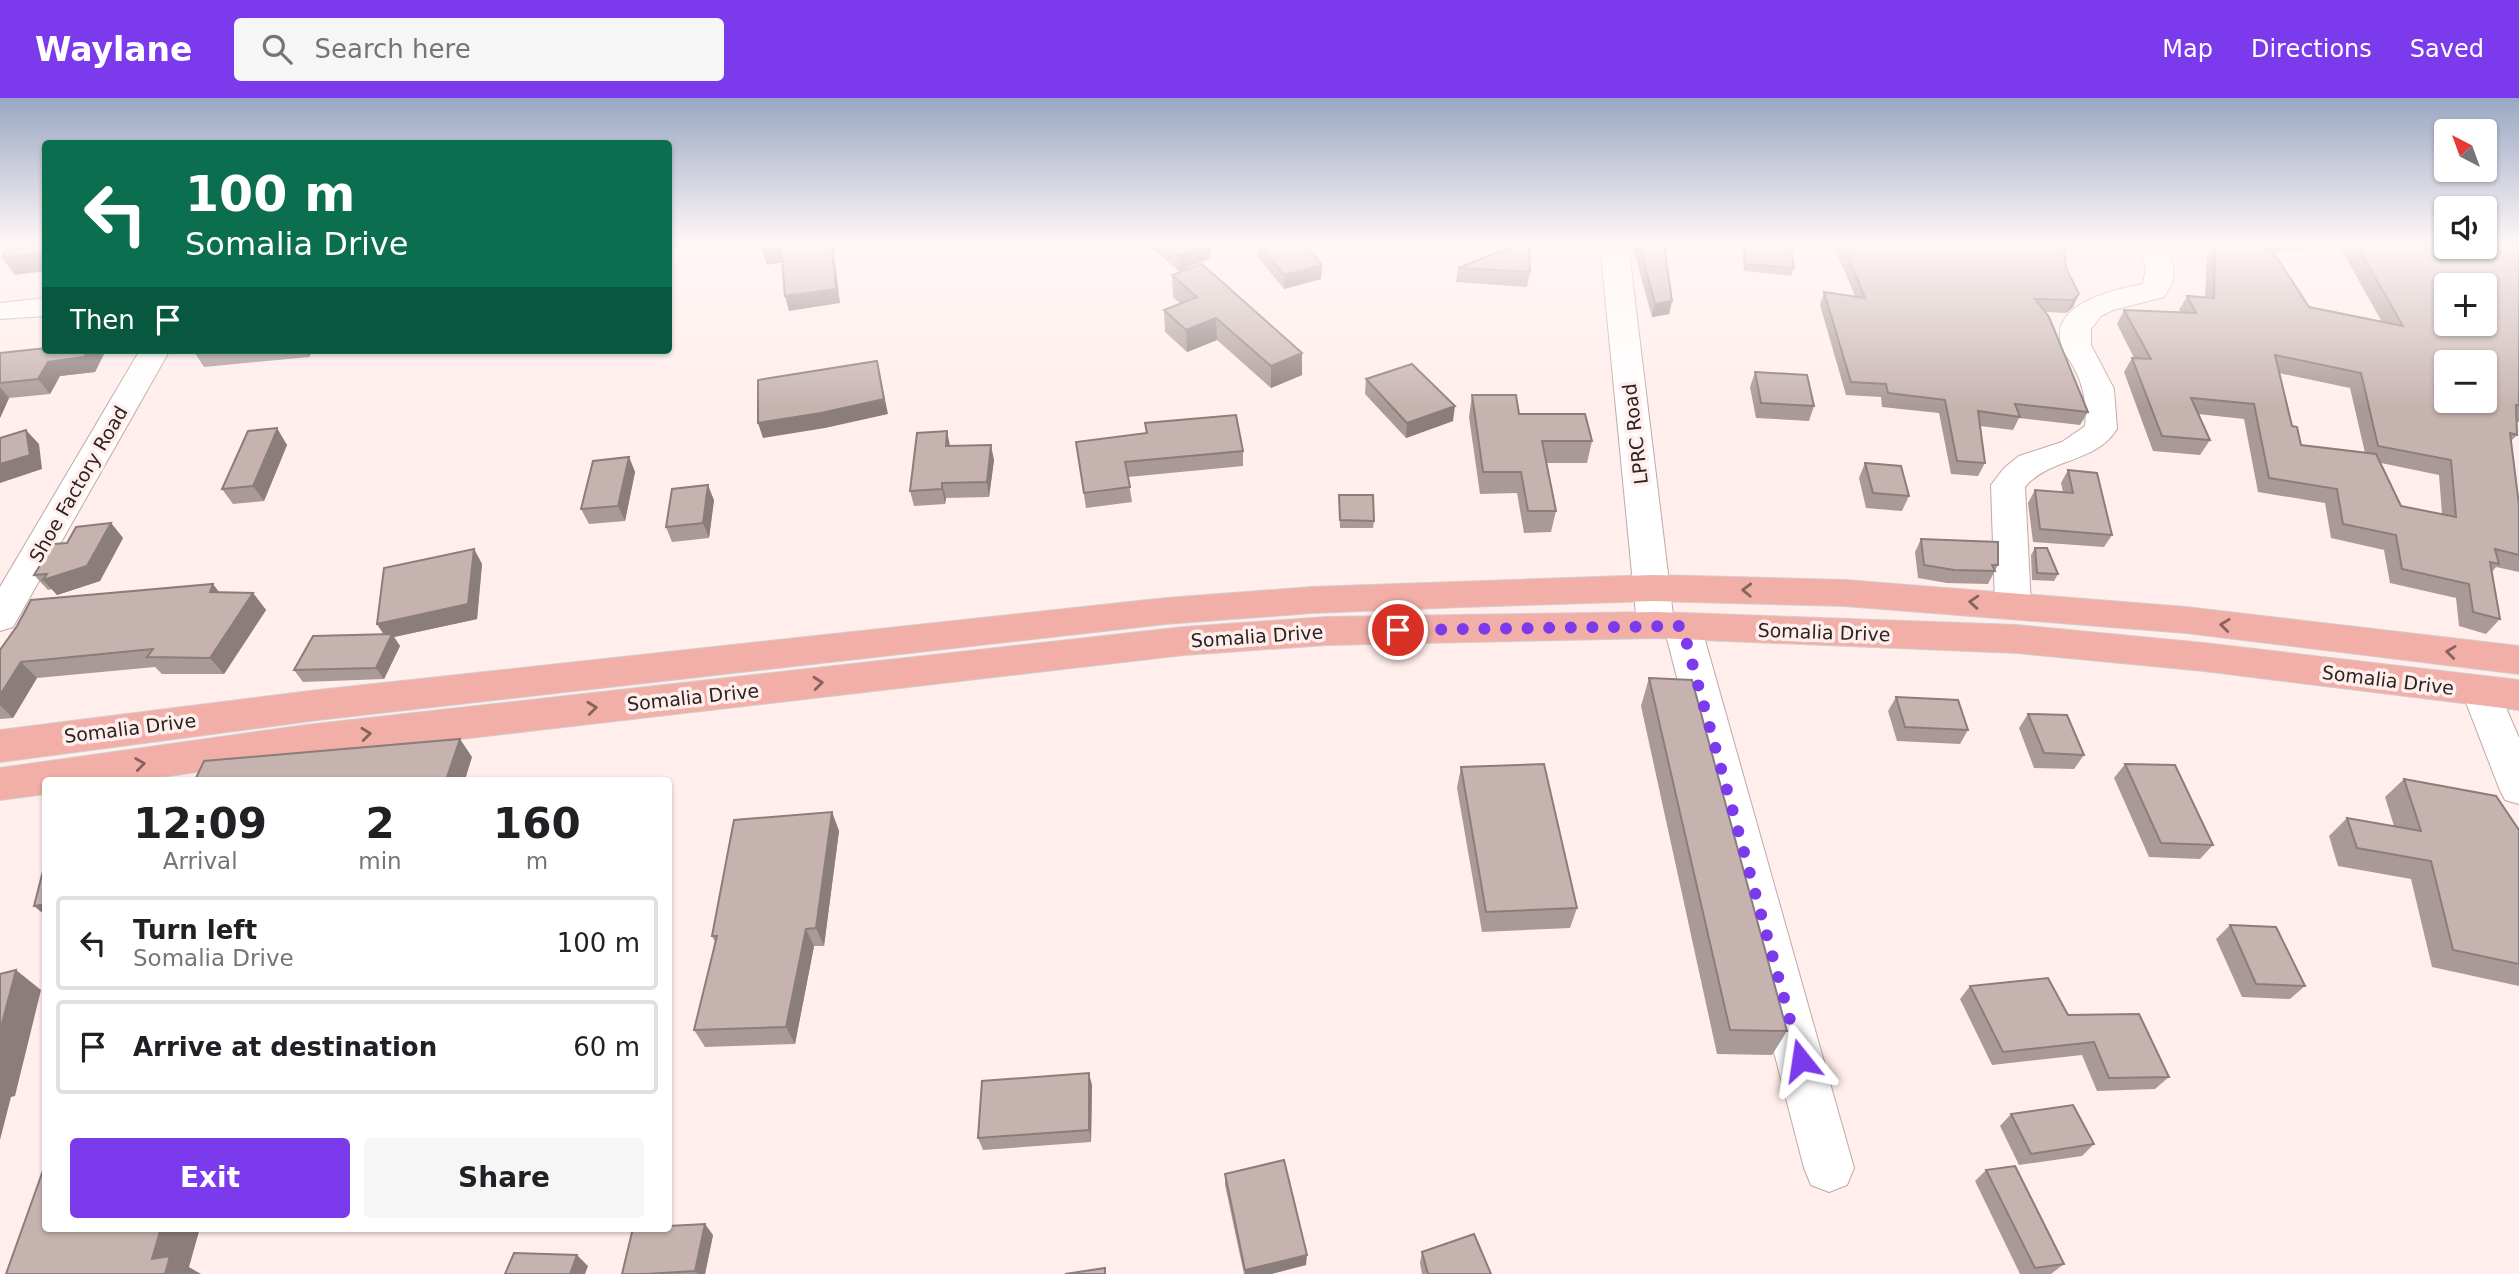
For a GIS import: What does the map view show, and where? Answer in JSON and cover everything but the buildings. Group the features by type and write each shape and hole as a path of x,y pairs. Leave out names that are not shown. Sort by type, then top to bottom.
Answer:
{"main road":[{"name":"Somalia Drive","path":"0,746 318,705 1166,611 1312,600 1653,588 1845,593 2013,605 2186,620 2519,660"},
{"name":"Somalia Drive","path":"50,777 306,741 1184,641 1327,631 1669,626 2017,639 2204,657 2500,694"},
{"name":"Somalia Drive","path":"0,784 42,778"}],"street":[{"name":"LPRC Road","path":"1620,299 1653,588 1669,626 1829,1168"},
{"path":"2013,605 2008,485 2021,468 2044,456 2077,448 2101,429 2103,403 2097,380 2075,344 2077,328 2092,307 2115,299"},
{"path":"2,311 42,307"},
{"name":"Shoe Factory Road","path":"0,618 153,354"},
{"path":"2500,694 2519,788"}],"route":[{"path":"1398,630 1682,626 1801,1060"}]}
